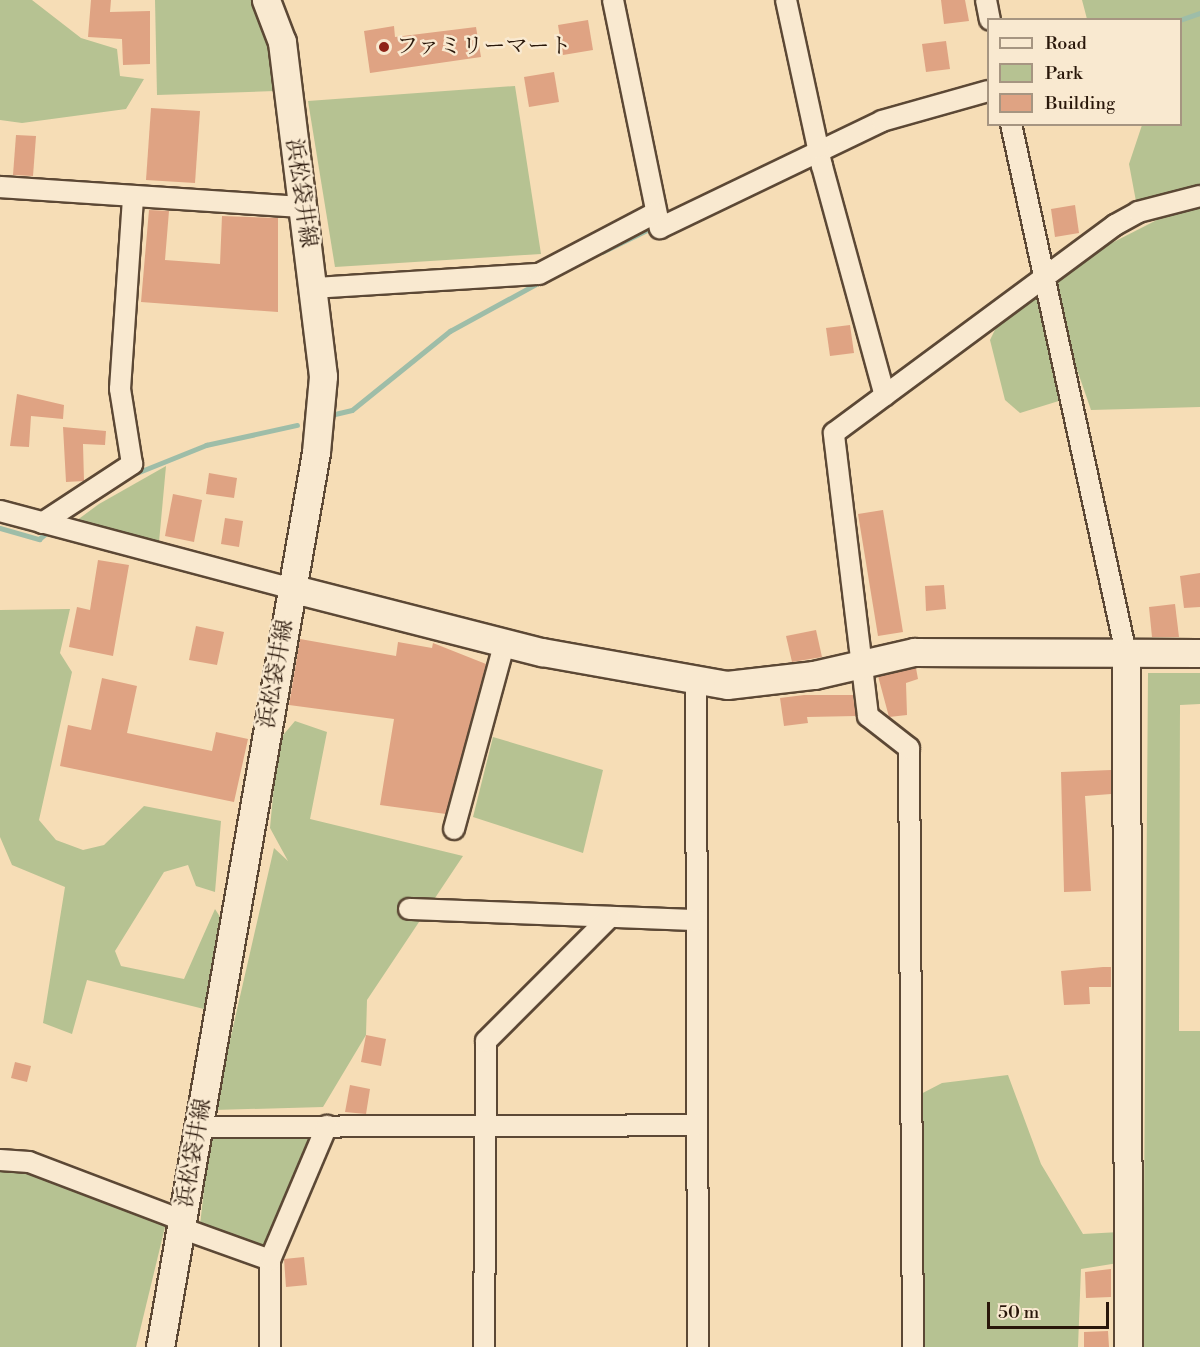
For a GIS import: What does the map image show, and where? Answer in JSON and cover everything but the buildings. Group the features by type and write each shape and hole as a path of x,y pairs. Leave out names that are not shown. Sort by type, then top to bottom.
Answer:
{"street":[{"name":"浜松袋井線","path":"160,1347 290,588 316,452 321,394 314,288 282,42 266,0"},
{"path":"613,0 656,218"},
{"path":"786,0 818,146 885,396"},
{"path":"986,0 990,18"},
{"path":"314,288 539,274 656,218 818,146 882,121 987,91"},
{"path":"1011,126 1125,653 1128,1347"},
{"path":"0,187 302,207"},
{"path":"42,523 132,464 120,389 133,196"},
{"path":"913,1347 909,748 868,716 864,662 834,433 1138,212 1200,196"},
{"path":"0,512 290,588 505,640 696,682 756,684 914,652 1200,654"},
{"path":"454,829 505,640"},
{"path":"696,682 698,1347"},
{"path":"409,909 696,920"},
{"path":"484,1347 486,1041 610,917"},
{"path":"198,1127 696,1125"},
{"path":"270,1347 270,1260 327,1126"},
{"path":"0,1160 30,1162 270,1260"}],"green space":[{"path":"0,0 32,0 81,38 117,49 120,76 144,79 126,109 22,123 0,120"},
{"path":"155,0 252,0 268,31 275,91 157,95"},
{"path":"1082,0 1200,0 1200,196 1138,212 1129,164 1142,126 1182,126 1182,18 1087,18"},
{"path":"515,86 541,254 335,267 308,101"},
{"path":"1200,198 1200,407 1091,410 1045,277"},
{"path":"1041,291 1062,400 1020,413 1005,400 990,340 1006,307"},
{"path":"166,466 158,553 65,529 99,504"},
{"path":"70,609 60,653 72,672 39,820 56,840 83,850 104,845 144,806 221,821 215,892 196,886 188,865 164,872 115,951 121,966 184,979 215,909 224,923 208,1010 87,980 72,1034 43,1023 65,887 12,865 0,837 0,610"},
{"path":"1148,673 1200,673 1200,704 1180,705 1179,1031 1200,1031 1200,1347 1143,1347"},
{"path":"295,721 327,732 310,819 463,856 367,1000 366,1035 323,1107 214,1110 274,848 288,861 270,828 278,741"},
{"path":"493,737 603,770 583,853 473,817"},
{"path":"1008,1075 1041,1164 1083,1234 1120,1232 1118,1263 1081,1269 1078,1347 913,1347 917,1096 942,1083"},
{"path":"316,1126 270,1260 200,1225 211,1127"},
{"path":"0,1164 35,1167 166,1223 136,1347 0,1347"}],"waterway":[{"path":"1182,19 1200,13"},
{"path":"932,97 987,81"},
{"path":"602,252 653,227"},
{"path":"335,414 352,410 450,331 540,282"},
{"path":"134,474 206,445 297,425"},
{"path":"0,528 39,539 50,530"}],"place":[{"name":"ファミリーマート","path":"384,47"}]}
